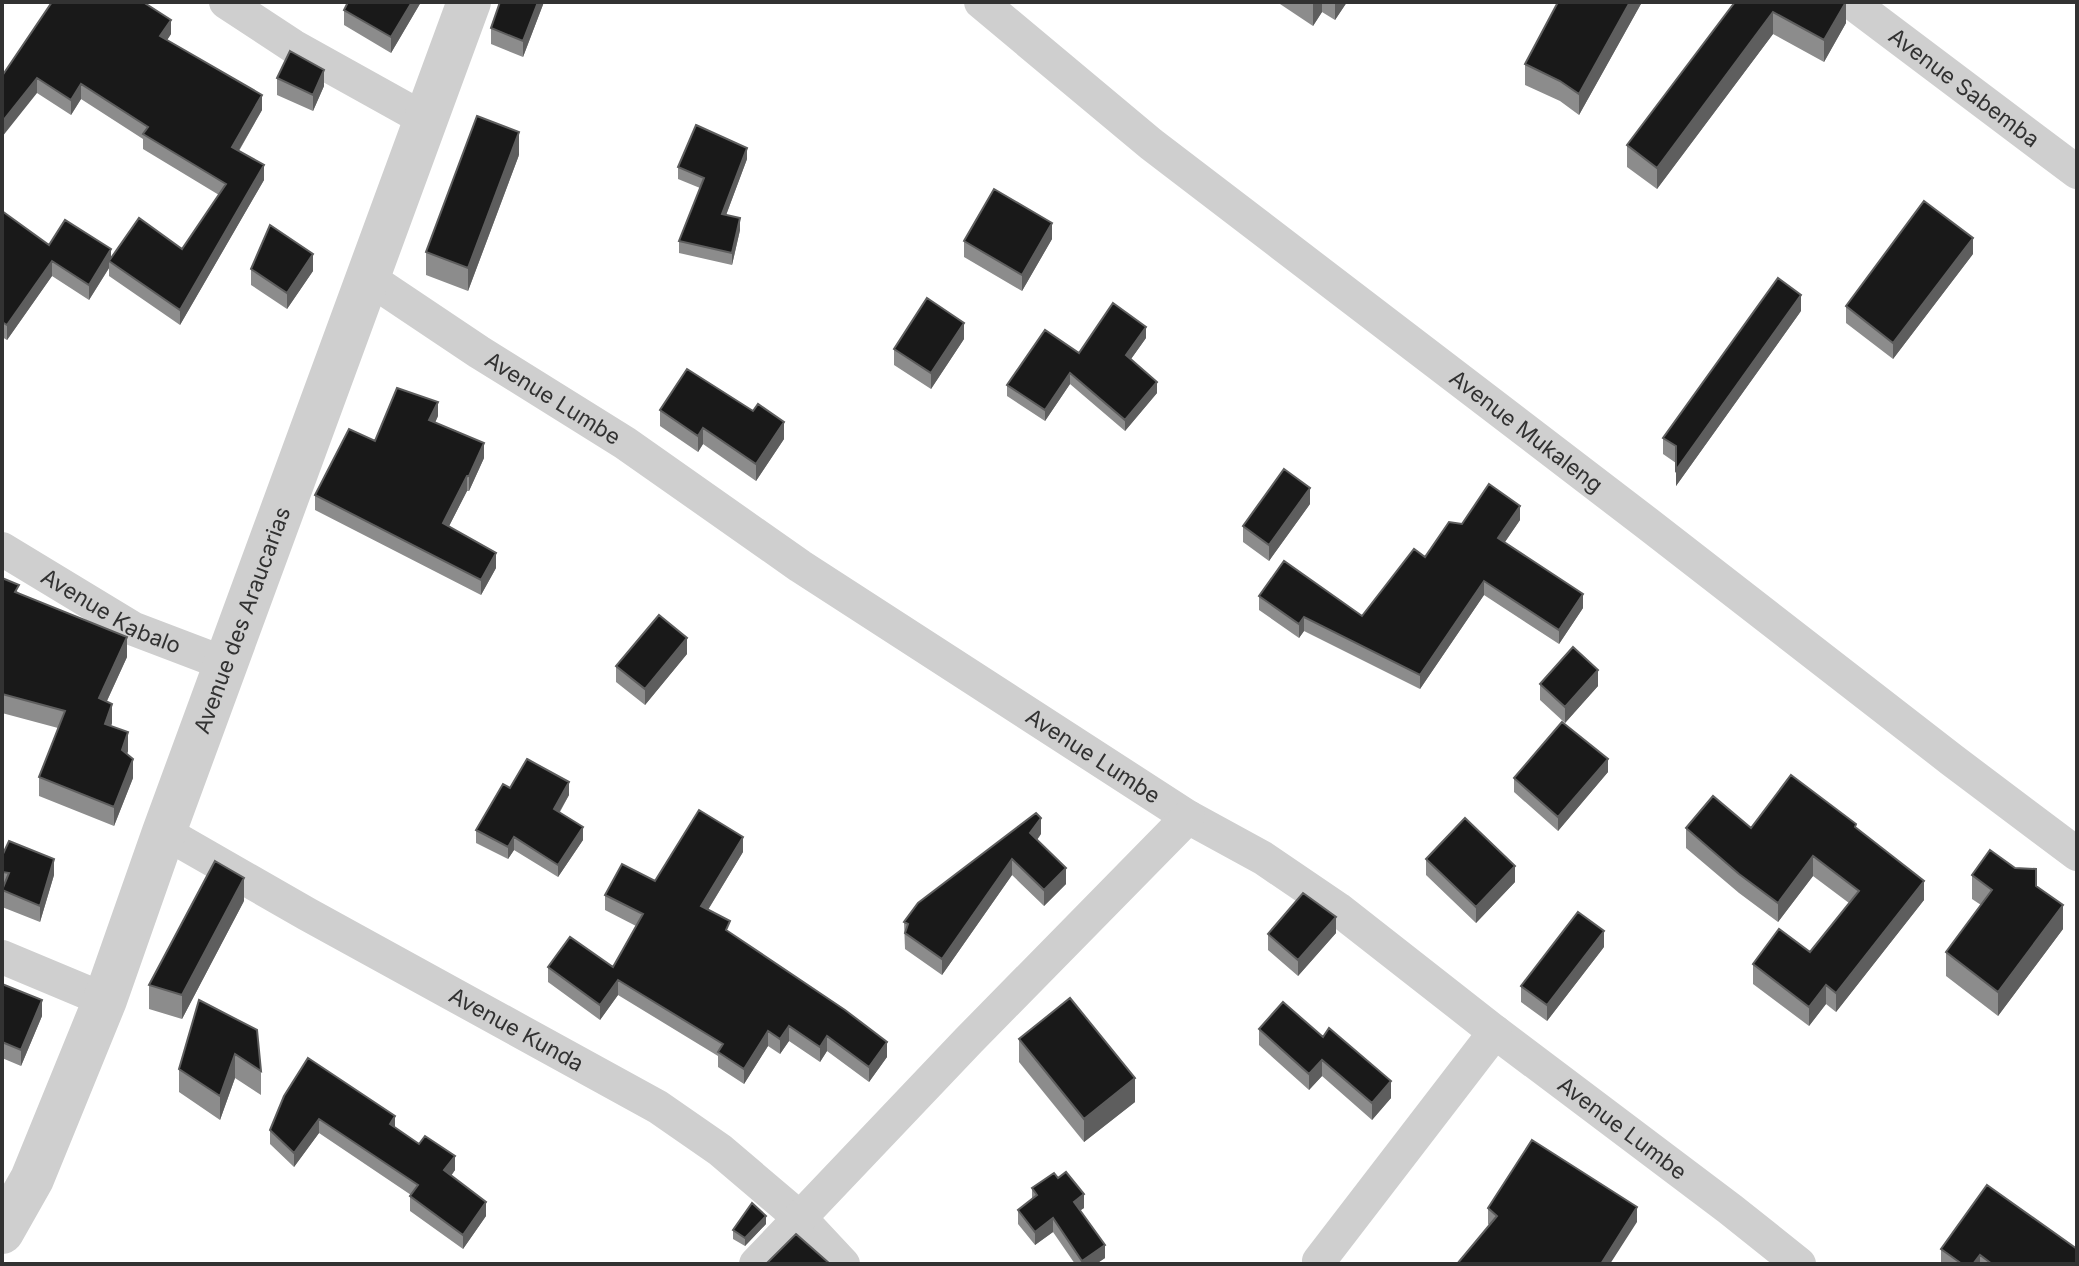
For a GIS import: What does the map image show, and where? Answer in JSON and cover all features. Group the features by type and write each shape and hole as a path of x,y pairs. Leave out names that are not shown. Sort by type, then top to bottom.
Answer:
{"street":[{"path":"226,2 293,46 426,120"},
{"name":"Avenue des Araucarias","path":"2,1232 32,1179 105,1000 469,2"},
{"name":"Avenue Mukaleng","path":"981,2 1151,144 2077,854"},
{"name":"Avenue Sabemba","path":"1851,2 2077,172"},
{"name":"Avenue Lumbe","path":"367,277 479,352 625,443 800,566 1188,817 1263,858 1338,909 1799,1264"},
{"name":"Avenue Kabalo","path":"2,549 134,629 226,664"},
{"path":"756,1264 969,1040 1188,817"},
{"name":"Avenue Kunda","path":"164,832 658,1107 720,1150 800,1218 843,1264"},
{"path":"2,957 105,1000"},
{"path":"1319,1261 1495,1032"}],"building":[{"path":"52,2 143,2 171,20 160,36 262,95 232,147 264,165 180,310 109,261 139,218 182,249 226,184 143,134 148,127 81,84 71,100 37,78 2,122 2,76"},
{"path":"348,2 412,2 391,37 344,10"},
{"path":"500,2 538,2 523,41 491,28"},
{"path":"1558,2 1630,2 1579,94 1525,64"},
{"path":"1735,2 1846,2 1824,40 1773,12 1657,168 1627,145"},
{"path":"290,51 324,70 313,95 277,78"},
{"path":"477,116 519,132 468,268 426,252"},
{"path":"696,125 747,148 722,214 740,218 732,253 679,241 704,178 678,167"},
{"path":"994,189 1052,223 1022,275 964,241"},
{"path":"1924,201 1973,238 1893,343 1846,306"},
{"path":"2,211 49,245 65,220 111,249 89,285 52,261 7,325 2,322"},
{"path":"270,225 313,254 287,293 251,269"},
{"path":"1778,278 1801,295 1676,470 1676,446 1663,438"},
{"path":"927,298 964,323 931,373 894,349"},
{"path":"1113,303 1146,327 1126,355 1157,382 1125,420 1070,373 1045,410 1007,385 1045,330 1079,353"},
{"path":"687,369 753,411 758,404 784,422 756,464 703,428 698,436 660,410"},
{"path":"397,388 438,402 429,420 484,443 443,523 496,553 481,580 315,495 349,429 375,441"},
{"path":"1284,469 1310,488 1269,545 1243,526"},
{"path":"1489,484 1520,506 1498,538 1583,594 1559,630 1484,581 1420,675 1304,617 1299,624 1259,596 1284,561 1362,616 1414,549 1425,557 1449,522 1462,524"},
{"path":"2,578 19,585 15,592 127,637 99,698 112,704 105,724 128,732 122,750 133,759 114,807 39,777 65,711 2,694"},
{"path":"659,615 687,638 645,689 616,666"},
{"path":"1573,647 1598,670 1565,707 1540,684"},
{"path":"1562,722 1608,759 1558,817 1514,778"},
{"path":"527,759 569,782 554,809 583,827 558,865 514,837 508,847 476,830 503,784 510,788"},
{"path":"1791,775 1924,881 1836,993 1826,985 1809,1007 1753,964 1779,929 1810,952 1859,891 1813,856 1778,903 1686,828 1713,796 1751,828"},
{"path":"699,810 743,837 701,906 730,921 726,930 887,1042 869,1067 827,1036 820,1047 789,1026 780,1039 768,1031 744,1069 718,1052 723,1044 618,980 600,1005 548,967 570,937 613,967 643,914 605,895 622,864 655,881"},
{"path":"1036,813 1041,818 1030,833 1066,868 1044,890 1012,859 942,959 905,933 908,924 904,922 918,903"},
{"path":"1465,818 1515,866 1476,907 1426,859"},
{"path":"9,841 54,859 40,906 2,890 9,873 2,872 2,856"},
{"path":"1990,850 2015,868 2036,869 2036,886 2063,905 1998,992 1946,952 1992,890 1972,875"},
{"path":"215,861 244,878 182,995 149,985"},
{"path":"1303,893 1336,917 1298,960 1268,934"},
{"path":"1578,912 1604,931 1547,1005 1521,986"},
{"path":"2,984 42,1000 21,1050 2,1042"},
{"path":"1070,998 1135,1078 1084,1119 1019,1039"},
{"path":"199,1000 257,1030 261,1071 235,1054 220,1096 179,1069"},
{"path":"1283,1002 1323,1037 1329,1028 1391,1081 1372,1103 1322,1060 1309,1074 1259,1029"},
{"path":"308,1058 395,1116 390,1124 419,1144 425,1136 455,1156 444,1170 486,1202 463,1235 410,1196 418,1185 319,1119 294,1153 270,1130 284,1096"},
{"path":"1532,1140 1637,1207 1601,1264 1457,1264 1497,1216 1488,1208"},
{"path":"1066,1172 1084,1194 1074,1202 1105,1245 1082,1261 1053,1218 1035,1232 1018,1210 1037,1195 1032,1188 1054,1173 1058,1178"},
{"path":"1987,1185 2077,1249 2075,1264 1992,1264 1980,1255 1973,1264 1962,1264 1941,1249"},
{"path":"752,1203 766,1216 745,1238 733,1230"},
{"path":"796,1234 830,1264 766,1264"}]}
